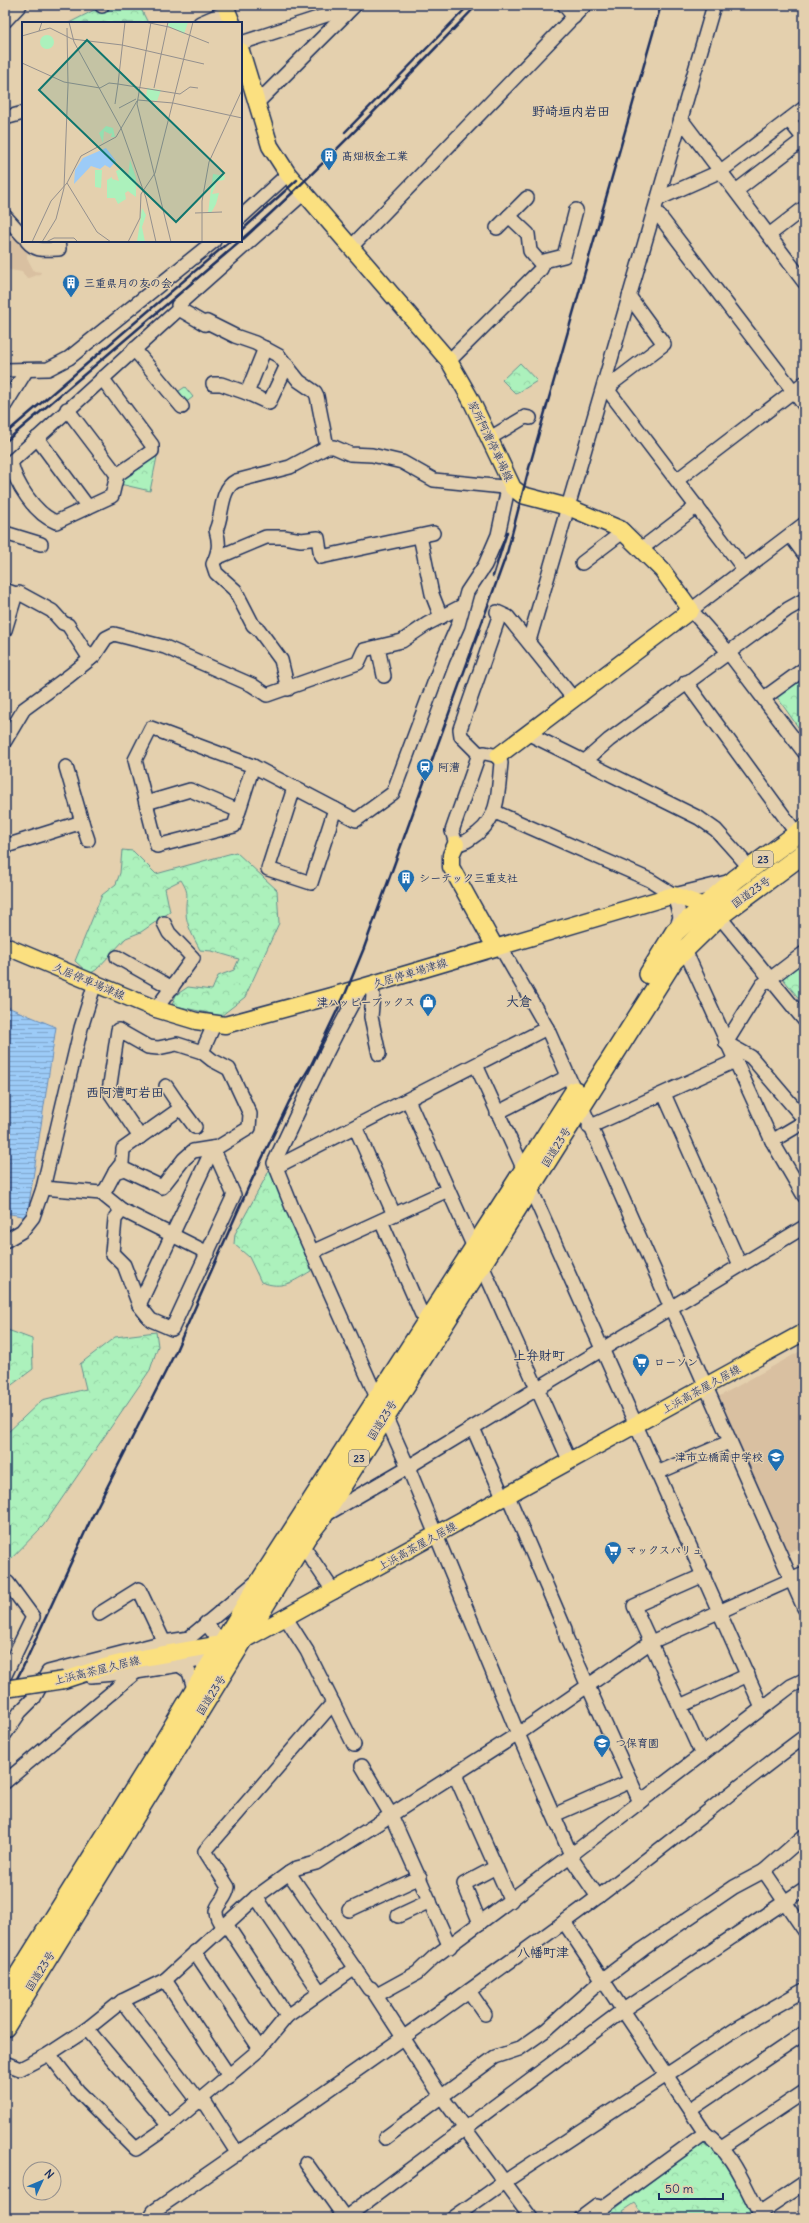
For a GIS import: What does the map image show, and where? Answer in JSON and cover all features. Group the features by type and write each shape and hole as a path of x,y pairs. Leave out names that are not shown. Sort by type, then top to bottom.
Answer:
{"highway":[{"name":"国道23号","path":"5,2027 228,1652 263,1577 381,1408 477,1255 527,1179 574,1092 672,961 680,940 711,911 743,874 801,831"},
{"name":"国道23号","path":"711,911 804,853"},
{"name":"国道23号","path":"5,1997 194,1692 228,1652 244,1640 301,1546 322,1517 426,1324 477,1255"}],"main road":[{"name":"家所阿漕停車場線","path":"242,55 270,146 288,174 352,246 449,361 490,438 513,488 522,495 568,507 612,524 624,532 662,570 691,610"},
{"path":"498,756 691,610"},
{"path":"456,844 451,855 451,867 498,946"},
{"path":"674,895 711,911"},
{"name":"久居停車場津線","path":"5,946 156,1009 214,1025 236,1024 674,895"},
{"name":"上浜高茶屋久居線","path":"244,1640 506,1498 804,1332"},
{"name":"上浜高茶屋久居線","path":"5,1689 70,1678 104,1667 137,1659 228,1652"}],"street":[{"path":"5,21 20,5"},
{"path":"256,104 355,5"},
{"path":"564,5 574,17"},
{"path":"352,246 585,5"},
{"path":"528,640 606,388 629,296 714,5"},
{"path":"242,43 339,11 345,15"},
{"path":"203,22 228,13"},
{"path":"656,204 721,171 804,108"},
{"path":"5,118 22,113"},
{"path":"681,119 769,235 799,264 804,282"},
{"path":"736,191 804,139 789,120"},
{"path":"242,216 288,174"},
{"path":"179,309 178,304 305,192"},
{"path":"497,228 527,198"},
{"path":"656,204 799,387 804,405"},
{"path":"769,235 804,208"},
{"path":"449,361 528,280 541,269 544,261 563,260 576,210"},
{"path":"5,216 22,235"},
{"path":"509,216 528,234 530,251 542,265"},
{"path":"28,242 32,248 38,250 58,249 58,242"},
{"path":"5,370 26,371 48,369 69,358 213,242"},
{"path":"606,388 664,344 629,296"},
{"path":"179,309 205,324 207,322 265,348 279,356 298,381 315,392 327,447"},
{"path":"102,378 121,400 152,445 152,451 118,475 112,496 56,522 51,520 28,499 8,463 37,438 67,409 179,309"},
{"path":"247,393 265,348"},
{"path":"134,349 182,407"},
{"path":"213,384 221,384 247,393 269,403 287,365"},
{"path":"5,405 26,371"},
{"path":"677,480 799,387"},
{"path":"606,388 744,569"},
{"path":"67,409 118,475"},
{"path":"490,438 525,417 530,418"},
{"path":"37,438 88,507"},
{"path":"288,689 280,660 259,630 253,626 235,590 216,573 213,564 220,543 216,530 221,520 228,487 236,481 290,467 327,447 334,447 350,454 372,456 402,462 434,480 513,488"},
{"path":"253,766 234,826 157,846 135,760 151,728 253,766 356,820 393,793 443,659 458,625 467,592 486,565 498,535 507,493 513,488"},
{"path":"641,548 697,506"},
{"path":"804,524 691,610 728,652 764,698 799,735 804,752"},
{"path":"582,563 624,532"},
{"path":"5,533 41,544"},
{"path":"216,558 266,537 284,537 301,540 318,538 321,557 433,533"},
{"path":"790,535 804,554"},
{"path":"420,536 432,594 441,617"},
{"path":"5,630 11,592 19,593 52,611 63,623 68,625 90,659"},
{"path":"584,762 609,740 686,682 788,609 804,600"},
{"path":"5,741 24,710 53,690 90,659 106,638 118,634 165,647 252,685 267,695 288,689 358,663 364,650 402,641 462,606"},
{"path":"479,754 461,736 460,729 499,613 508,617 574,698"},
{"path":"378,647 384,676"},
{"path":"764,698 804,669"},
{"path":"686,682 801,831"},
{"path":"527,733 700,818 716,830 743,874 674,895"},
{"path":"485,752 498,756 501,763 495,812 488,825 465,843 456,844 452,831 479,754 485,752"},
{"path":"66,767 88,840"},
{"path":"294,788 268,869 311,883 335,809"},
{"path":"146,802 190,790 239,811"},
{"path":"495,812 650,880 674,895 680,917 680,940 734,1061 772,1141 804,1196"},
{"path":"5,849 9,845 82,822"},
{"path":"711,911 804,1020"},
{"path":"156,1009 194,958 170,933 164,923"},
{"path":"498,946 547,1028 589,1127 804,1608"},
{"path":"726,1043 762,986 804,953"},
{"path":"117,957 172,988"},
{"path":"5,1241 29,1224 43,1188 81,1028 95,983"},
{"path":"379,1054 371,1017 373,995 366,986 335,1035 274,1163 408,1467 570,1856 598,1898"},
{"path":"202,1052 214,1025"},
{"path":"276,1167 547,1028"},
{"path":"115,1172 124,1169 162,1187 188,1155 201,1148 213,1148 248,1128 250,1114 229,1069 212,1060 202,1052 177,1044 158,1048 148,1047 118,1030 109,1091 140,1136"},
{"path":"726,1043 751,1057 804,1118"},
{"path":"589,1127 734,1061"},
{"path":"476,1065 762,1708"},
{"path":"166,1086 195,1127"},
{"path":"497,1113 574,1092"},
{"path":"664,1094 740,1265"},
{"path":"408,1100 570,1462"},
{"path":"101,1193 106,1189 115,1172 122,1163 123,1149 181,1108"},
{"path":"772,1141 804,1122"},
{"path":"357,1126 357,1131 392,1210 387,1218"},
{"path":"139,1306 213,1148"},
{"path":"122,1210 115,1219 112,1252 124,1265 139,1306 151,1320 172,1329 234,1195 213,1148"},
{"path":"43,1188 101,1193 122,1210 208,1253"},
{"path":"312,1252 448,1190"},
{"path":"387,1218 426,1324"},
{"path":"322,1517 473,1428 804,1227"},
{"path":"473,1428 506,1498 640,1802"},
{"path":"657,1473 729,1442"},
{"path":"301,1546 307,1552 334,1592"},
{"path":"5,2063 20,2069 49,2054 87,2029 122,2001 165,1980 256,1897 289,1873 297,1868 316,1863 455,1775 518,1734 650,1642 804,1574"},
{"path":"702,1755 634,1606 704,1575"},
{"path":"5,1734 20,1712 34,1698 48,1672 164,1642 189,1638 263,1577"},
{"path":"5,1585 8,1583 34,1617 5,1675"},
{"path":"99,1614 139,1589 164,1642"},
{"path":"286,1618 307,1651 354,1745"},
{"path":"70,1678 136,1672 180,1665 228,1652 206,1623"},
{"path":"180,1665 189,1672 194,1692"},
{"path":"5,1782 136,1672"},
{"path":"680,1706 748,1675"},
{"path":"372,1991 416,1973 434,1957 450,1947 511,1901 791,1686 804,1680"},
{"path":"287,2016 224,1926 216,1919 215,1913 228,1887 206,1851 333,1703"},
{"path":"150,2218 154,2211 405,2038 598,1898 804,1736"},
{"path":"362,1766 392,1815 450,1947"},
{"path":"455,1775 511,1901"},
{"path":"554,1815 631,1781"},
{"path":"385,2138 495,2057 519,2049 546,2030 602,1980 694,1913 734,1886 764,1871 804,1836"},
{"path":"480,1923 464,1884 496,1867"},
{"path":"764,1871 804,1930"},
{"path":"289,1873 405,2038 441,2096 531,2218"},
{"path":"349,1910 420,1877"},
{"path":"306,2163 345,2218 622,2011 804,1889"},
{"path":"256,1897 320,1992"},
{"path":"398,1916 430,1901"},
{"path":"564,1922 622,2011 705,2133 720,2148 738,2170 760,2215 804,2183"},
{"path":"195,1952 260,2049"},
{"path":"49,2054 78,2091 136,2149 169,2126 199,2102 260,2049 287,2016 355,1968"},
{"path":"165,1980 229,2076"},
{"path":"453,2218 504,2182 736,2029 804,1990"},
{"path":"469,1991 485,2014"},
{"path":"122,2001 199,2102 206,2104 238,2154"},
{"path":"87,2029 169,2126"},
{"path":"690,2110 804,2033"},
{"path":"720,2148 804,2092"},
{"path":"581,2218 597,2206 602,2208 705,2133"}],"shaded area":[{"path":"5,220 28,248 27,258 34,271 41,272 40,274 27,279 22,272 5,269"},
{"name":"津市立橋南中学校","path":"804,1349 804,1545 785,1554 716,1400 718,1397"}],"green space":[{"path":"104,5 139,5 148,22 71,22"},
{"path":"520,363 537,381 516,394 502,380"},
{"path":"185,387 193,397 184,404 176,393"},
{"path":"158,452 150,491 120,484 121,478"},
{"path":"804,675 804,725 798,727 777,695"},
{"path":"122,850 133,851 156,874 236,852 277,890 279,923 245,997 221,1016 172,1005 176,995 188,987 212,990 218,976 234,970 239,959 212,951 200,950 187,922 187,893 181,880 165,888 170,912 141,932 126,938 96,970 89,974 75,961 102,895 116,884 120,873"},
{"path":"804,959 804,1005 781,976"},
{"path":"269,1171 277,1180 304,1248 311,1271 287,1284 281,1285 261,1282 249,1257 234,1244 235,1234"},
{"path":"5,1329 32,1339 33,1369 5,1390"},
{"path":"156,1332 158,1346 150,1370 43,1526 5,1565 5,1435 42,1400 86,1389 80,1364 115,1337"},
{"path":"702,2143 708,2143 734,2174 757,2218 684,2218 680,2214 674,2218 646,2218 635,2203 623,2211 627,2218 596,2218 616,2208"}],"water":[{"path":"5,1006 56,1027 27,1217 5,1213"}],"railway":[{"path":"345,132 469,5"},
{"path":"242,240 272,213 390,95 477,5"},
{"path":"5,1701 23,1667 91,1519 175,1353 248,1188 289,1102 311,1065 346,992 364,948 507,553 529,468 661,5"},
{"path":"242,230 297,180"},
{"path":"5,434 229,242"},
{"path":"5,442 240,242"},
{"path":"493,576 507,532"}],"place":[{"name":"髙畑板金工業","path":"329,171"},
{"name":"三重県月の友の会","path":"71,298"},
{"name":"阿漕","path":"425,782"},
{"name":"シーテック三重支社","path":"406,893"},
{"name":"津ハッピーブックス","path":"428,1017"},
{"name":"ローソン","path":"641,1377"},
{"name":"津市立橋南中学校","path":"776,1472"},
{"name":"マックスバリュ","path":"613,1565"},
{"name":"つ保育園","path":"602,1758"}],"district":[{"name":"野崎垣内岩田","path":"571,111"},
{"name":"大倉","path":"519,1001"},
{"name":"西阿漕町岩田","path":"125,1092"},
{"name":"上弁財町","path":"539,1355"},
{"name":"八幡町津","path":"543,1952"}]}
